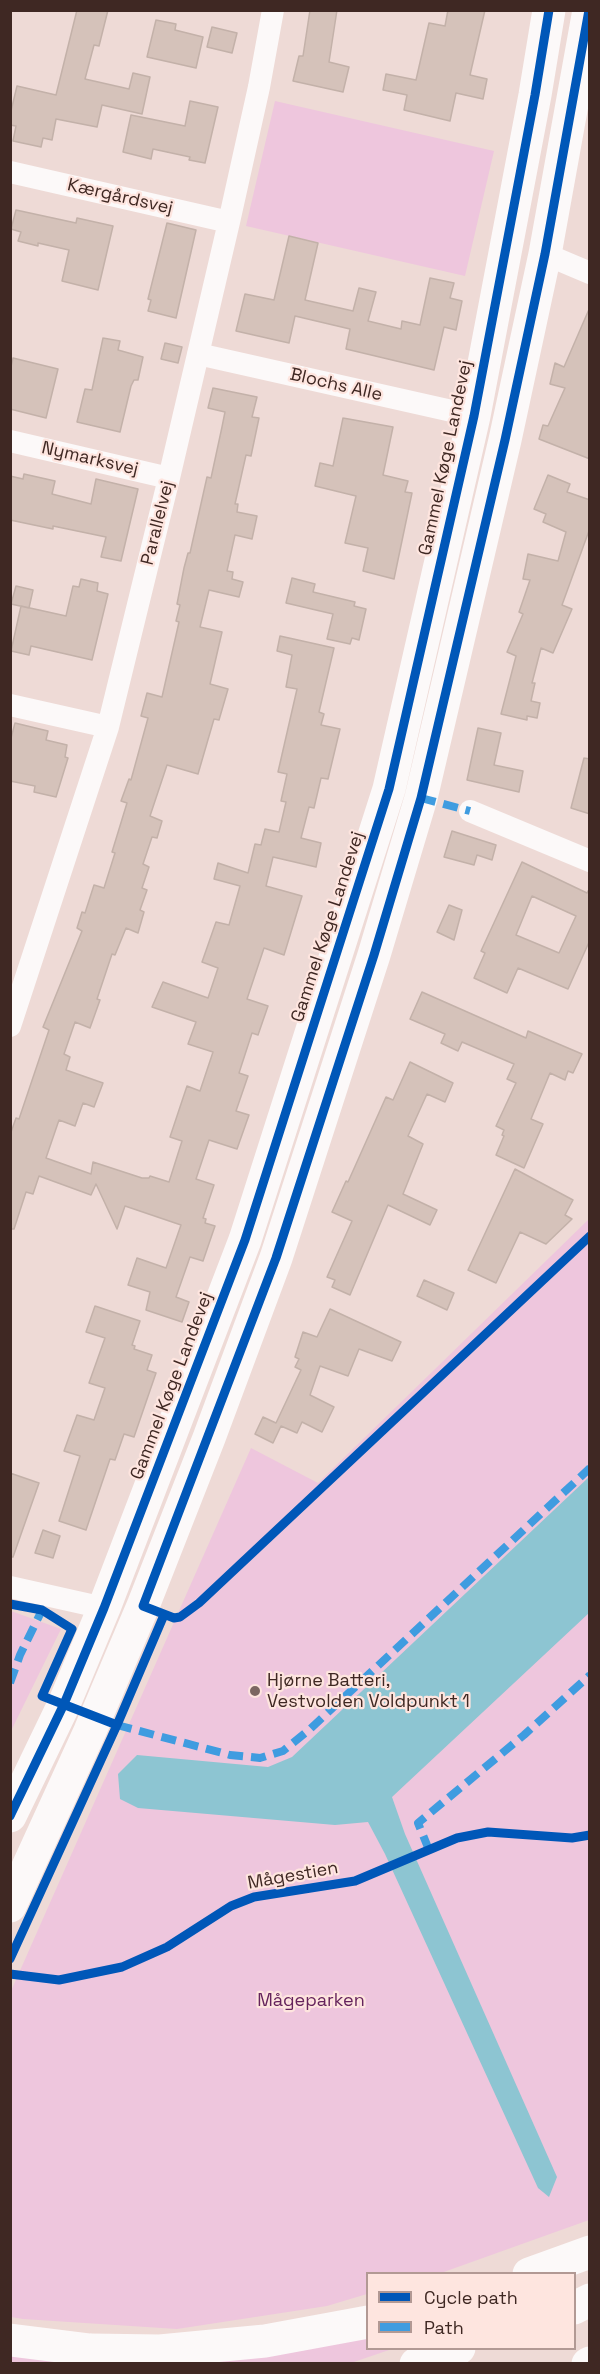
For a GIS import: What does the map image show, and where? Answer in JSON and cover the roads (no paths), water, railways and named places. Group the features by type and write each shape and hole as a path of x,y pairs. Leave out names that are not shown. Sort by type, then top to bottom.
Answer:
{"main road":[{"name":"Gammel Køge Landevej","path":"10,1816 67,1696 104,1608 246,1240 385,801 474,416 536,95 549,10"},
{"path":"10,1906 90,1731 143,1606 276,1258 311,1153 421,798 505,440 544,254 589,10"},
{"path":"535,2272 590,2252"},
{"path":"576,2307 590,2300"},
{"path":"10,2340 90,2350 160,2351 265,2341 366,2322"},
{"path":"416,2364 456,2350"}],"street":[{"name":"Parallelvej","path":"10,1026 15,997 108,727 170,478 229,222 259,87 273,10"},
{"name":"Kærgårdsvej","path":"10,172 229,222"},
{"path":"544,254 590,273"},
{"name":"Blochs Alle","path":"198,354 474,416"},
{"name":"Nymarksvej","path":"10,441 170,478"},
{"path":"10,705 108,727"},
{"path":"470,811 590,861"},
{"path":"10,1587 104,1608"}],"water":[{"path":"589,1477 589,1613 392,1797 405,1834 557,2177 549,2197 538,2188 385,1854 368,1822 335,1825 138,1808 120,1799 118,1774 137,1755 268,1767 292,1757"}],"place":[{"name":"Hjørne Batteri, Vestvolden Voldpunkt 1","path":"255,1691"}],"park label":[{"name":"Mågeparken","path":"311,2001"}]}
